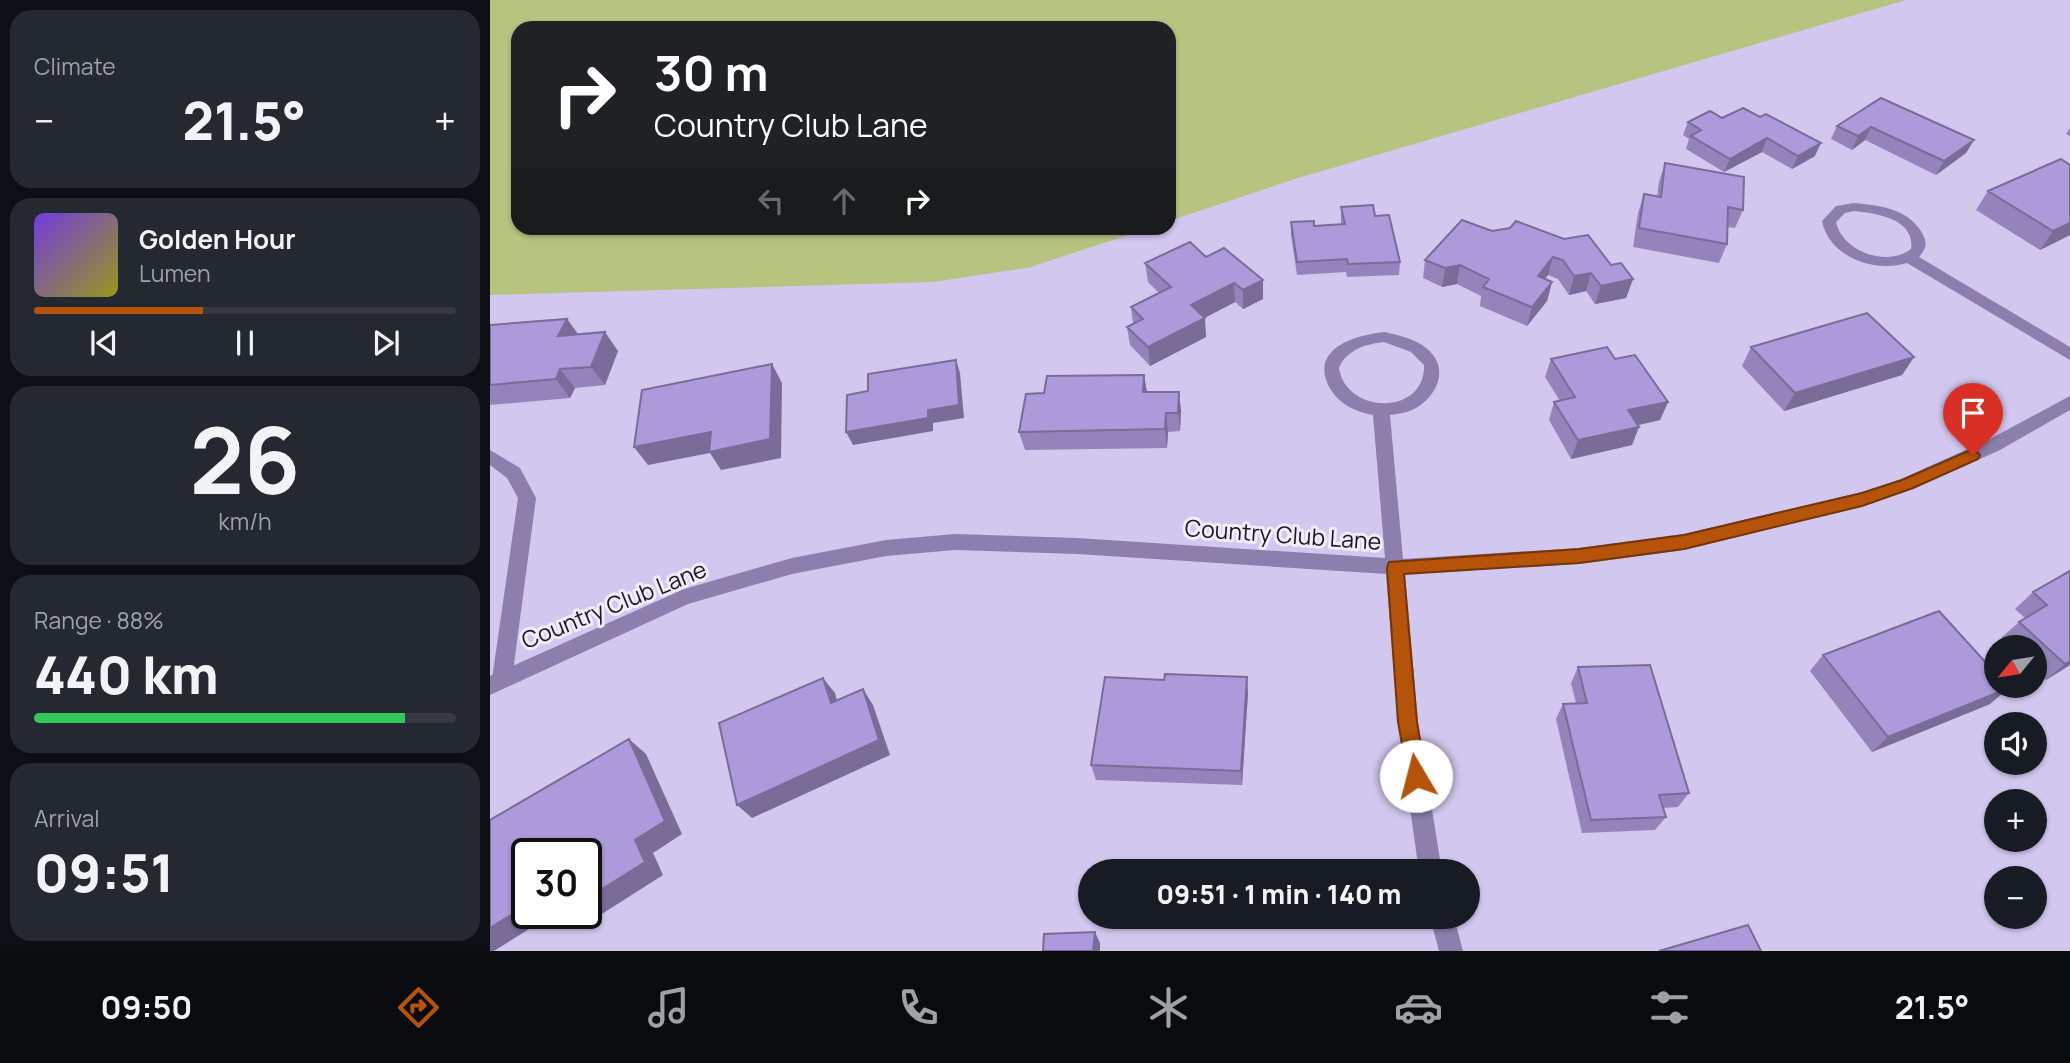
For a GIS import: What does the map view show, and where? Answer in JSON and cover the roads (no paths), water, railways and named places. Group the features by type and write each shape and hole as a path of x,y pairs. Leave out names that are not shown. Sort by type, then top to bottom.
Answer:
{"street":[{"path":"1909,257 1917,251 1920,244 1917,234 1898,217 1868,207 1854,207 1833,214 1829,221 1833,237 1854,253 1883,260 1909,257 2070,354"},
{"path":"1385,337 1402,341 1422,353 1433,370 1433,382 1426,394 1415,403 1399,409 1381,409 1350,400 1333,380 1332,368 1336,358 1355,341 1385,337"},
{"name":"Country Club Lane","path":"496,682 684,597 792,566 886,548 955,542 1077,546 1395,568 1579,556 1684,542 1849,503 1908,484 1994,445 2039,422 2070,402"},
{"path":"1381,409 1408,722 1429,859"},
{"path":"490,457 508,465 521,481 527,498 496,682"},
{"path":"1445,929 1451,951"}]}
